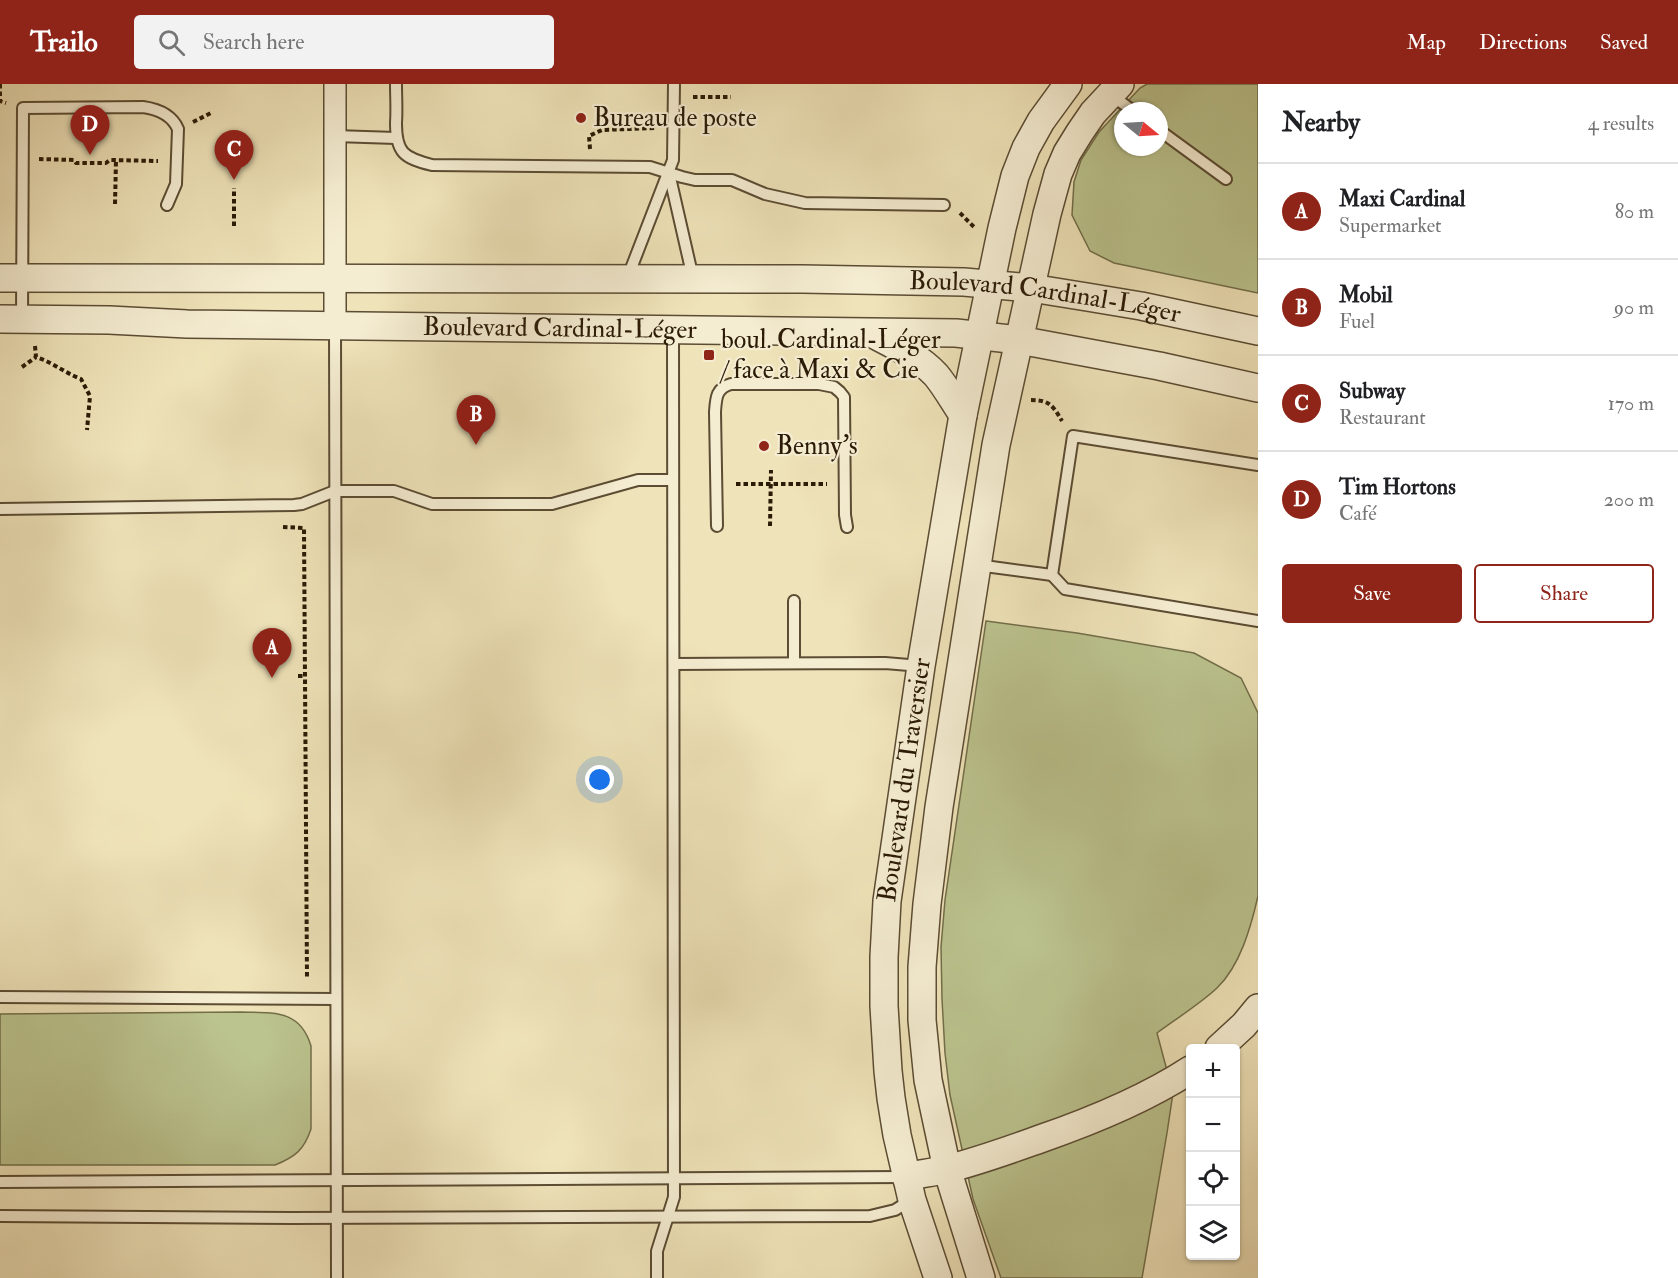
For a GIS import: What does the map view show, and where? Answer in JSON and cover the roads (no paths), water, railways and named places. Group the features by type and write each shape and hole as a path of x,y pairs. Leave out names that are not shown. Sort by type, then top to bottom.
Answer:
{"street":[{"path":"335,84 335,326"},
{"name":"Boulevard du Traversier","path":"938,1278 909,1188 897,1135 888,1071 884,1006 887,901 921,666 963,415 991,284 1015,176 1026,148 1041,121 1068,84"},
{"name":"Boulevard du Traversier","path":"981,1278 947,1169 927,1080 922,1020 922,967 927,904 939,807 996,445 1047,214 1058,174 1067,153 1080,132 1115,89"},
{"name":"Boulevard Cardinal-Léger","path":"11,278 941,281 1031,288 1140,306 1258,331"},
{"name":"Boulevard Cardinal-Léger","path":"11,319 187,324 956,333 1019,340 1258,387"},
{"path":"868,331 908,352 929,369 963,415"},
{"path":"1223,1044 1258,1008"},
{"path":"909,1188 947,1169 985,1158 1093,1119 1146,1095 1186,1073"}],"lane":[{"path":"396,84 396,138 399,148 417,162 432,165 650,166 695,180 732,180 765,194 805,203 944,205"},
{"path":"627,279 669,173 674,153 674,84"},
{"path":"1115,89 1126,102"},
{"path":"11,319 11,278 23,108 143,107 167,116 178,129 176,184 167,205"},
{"path":"335,136 396,138"},
{"path":"1168,137 1226,179"},
{"path":"669,173 693,279"},
{"path":"335,326 337,1278"},
{"path":"657,1278 657,1251 674,1197 673,330"},
{"path":"717,526 715,412 719,391 731,384 819,384 834,387 844,397 847,526"},
{"path":"1052,575 1073,436 1258,465"},
{"path":"0,509 294,505 335,491 394,492 432,504 552,504 638,480 673,480"},
{"path":"976,565 1052,575 1065,589 1258,621"},
{"path":"794,601 794,663"},
{"path":"674,664 885,663 921,666"},
{"path":"0,997 336,999"},
{"path":"0,1182 674,1178 909,1188"},
{"path":"0,1216 337,1218 870,1216 895,1210 909,1188"}],"place":[{"name":"Bureau de poste","path":"581,118"},
{"name":"Tim Hortons","path":"90,155"},
{"name":"Subway","path":"234,180"},
{"name":"boul. Cardinal-Léger / face à Maxi & Cie","path":"709,355"},
{"name":"Mobil","path":"476,445"},
{"name":"Benny's","path":"764,446"},
{"name":"Maxi Cardinal","path":"272,678"}]}
